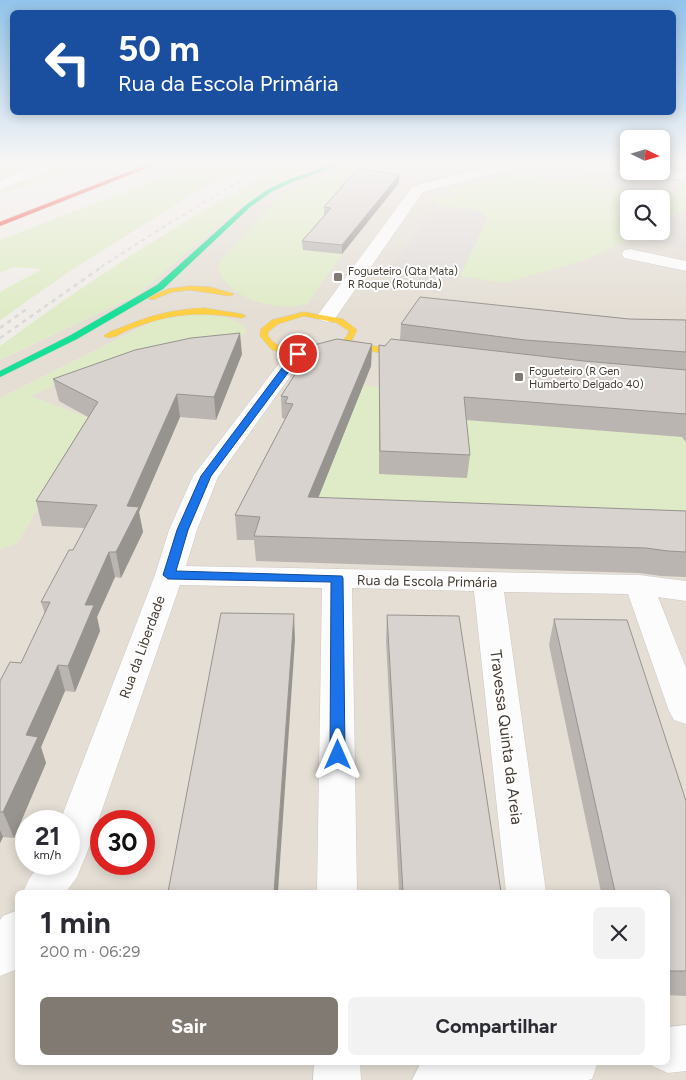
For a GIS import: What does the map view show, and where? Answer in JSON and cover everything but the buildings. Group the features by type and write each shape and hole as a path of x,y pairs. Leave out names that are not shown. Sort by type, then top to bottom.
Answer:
{"main road":[{"path":"0,224 30,212"},
{"path":"29,361 160,287 242,212"},
{"path":"180,288 183,276 218,242 231,222"},
{"path":"195,275 134,322 104,338 149,318 174,310 216,310 249,321"},
{"path":"211,276 230,294 242,301"},
{"path":"180,288 191,295 217,304 249,321 264,336 268,343 277,348 298,354 319,354 333,351 351,340 353,333 350,326 342,321 327,316 270,312"},
{"path":"0,374 90,336 166,291 180,288 210,288 230,294"},
{"path":"264,336 266,330 280,319 304,314"},
{"path":"346,344 428,357"}],"street":[{"path":"327,316 401,212"},
{"path":"630,254 686,266"},
{"name":"Rua da Liberdade","path":"80,819 183,530 206,476 298,354"},
{"name":"Rua da Escola Primária","path":"168,575 639,586 686,591"},
{"path":"338,578 338,890"},
{"name":"Travessa Quinta da Areia","path":"488,582 526,890"},
{"path":"639,586 686,711"},
{"path":"44,890 55,875"},
{"path":"0,955 15,934"},
{"path":"670,1050 686,1048"},
{"path":"337,1065 337,1080"},
{"path":"436,1080 549,1065"}],"shaded area":[{"path":"234,212 620,212 620,240 670,240 670,212 686,212 686,1080 0,1080 0,549 17,543 92,419 30,396 100,364 246,334 245,326 162,317 0,398 0,360 137,295"},
{"path":"430,212 481,212 488,217 460,276 449,281 433,283 385,278"},
{"path":"680,212 686,212 686,250 648,240 670,240 670,218"}],"green space":[{"path":"71,212 163,212 70,271 0,320 0,292 42,269 13,267 0,273 0,240"},
{"path":"200,212 234,212 137,295 0,360 0,346 105,272"},
{"path":"266,212 325,212 324,214 331,216 303,249 342,254 307,304 295,306 269,305 243,296 232,289 224,280 218,269 221,260"},
{"path":"478,212 620,212 620,240 627,240 585,260 504,283 460,276 488,217"},
{"path":"670,212 680,212 670,218"},
{"path":"201,314 228,318 245,326 246,334 100,364 31,396 92,419 17,543 0,549 0,398 162,317"},
{"path":"352,383 682,437 686,442 686,536 309,521"}],"railway":[{"path":"101,267 188,212"},
{"path":"0,338 103,266"},
{"path":"0,328 28,308"}],"traffic: fast":[{"path":"0,374 74,337 160,287 241,212"}],"traffic: slow":[{"path":"152,298 171,290 190,288 230,294"},
{"path":"108,336 143,321 173,313 204,311 242,316"},
{"path":"304,314 340,321 353,330 350,339 343,346 333,351 307,354 275,348 264,336 264,331 275,322 304,314"},
{"path":"346,344 416,356"}],"traffic: jam":[{"path":"0,224 30,212"}],"place":[{"name":"Fogueteiro (Qta Mata) R Roque (Rotunda)","path":"338,277"},
{"name":"Fogueteiro (R Gen Humberto Delgado 40)","path":"519,377"}],"route":[{"path":"298,354 206,476 183,530 168,575 338,578 338,755"}]}
